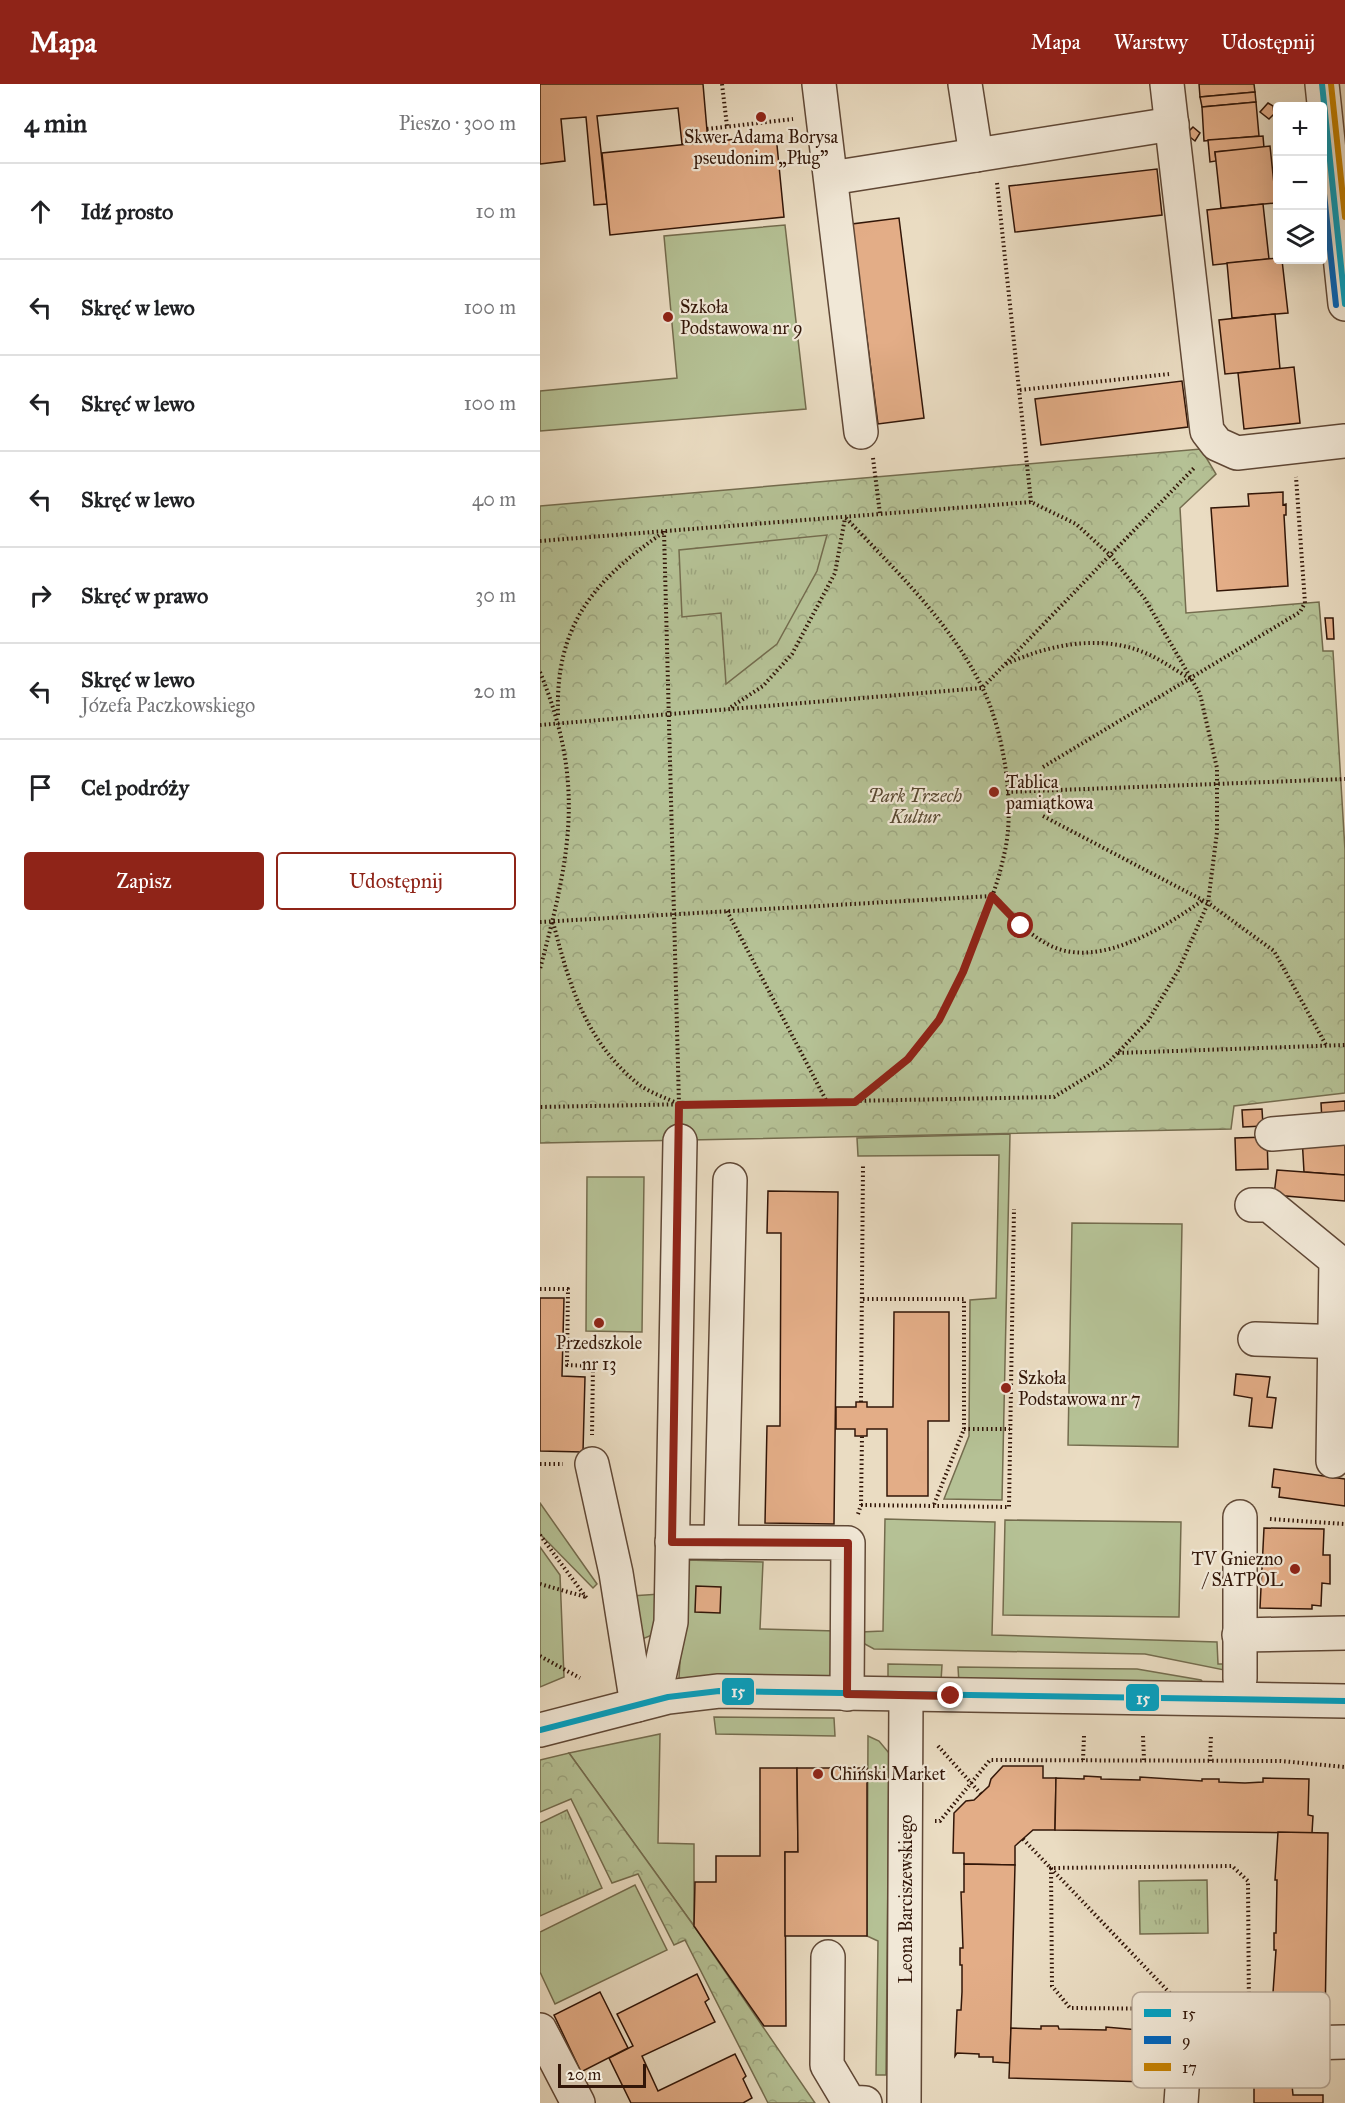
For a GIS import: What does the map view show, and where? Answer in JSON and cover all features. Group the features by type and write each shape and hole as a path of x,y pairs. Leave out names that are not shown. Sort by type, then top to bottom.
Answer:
{"street":[{"path":"965,84 985,154"},
{"path":"1167,84 1207,431 1217,444 1237,453 1345,441"},
{"path":"1322,84 1345,304"},
{"path":"821,100 861,432"},
{"path":"831,178 1172,124"},
{"path":"1272,1134 1345,1128"},
{"path":"646,1703 671,1622 680,1142"},
{"path":"721,1542 730,1180"},
{"path":"1252,1205 1269,1205 1336,1260 1340,1342 1333,1461"},
{"path":"1256,1339 1340,1342"},
{"path":"592,1464 646,1703"},
{"path":"1240,1517 1240,1679"},
{"path":"672,1542 848,1543 847,1694"},
{"path":"1239,1635 1345,1633"},
{"path":"540,1730 646,1703 719,1691 906,1696 1345,1701"},
{"name":"Leona Barciszewskiego","path":"904,2103 906,1696"},
{"path":"828,1957 827,2065 849,2102 866,2103"},
{"path":"540,2030 578,2103"},
{"path":"1330,2042 1345,2042"},
{"path":"1181,2103 1182,2088"}],"path":[{"path":"722,84 727,126"},
{"path":"707,129 727,126 821,100"},
{"path":"985,154 1020,390 1031,502"},
{"path":"1020,390 1200,370"},
{"path":"540,725 982,688 1217,444"},
{"path":"1043,767 1300,612 1305,603 1294,447"},
{"path":"540,541 1031,502 1076,524 1110,555 1145,599 1200,694 1217,768 1216,832 1205,901 1179,969 1148,1021 1118,1053 1106,1065 1054,1097 540,1107"},
{"path":"845,517 948,630 982,688 1003,746 1007,792 1005,854 992,896 963,972 939,1020 908,1059 855,1102"},
{"path":"730,708 763,686 792,654 835,573 845,517"},
{"path":"664,531 680,1142"},
{"path":"558,724 557,691 563,654 577,617 599,584 624,560 664,531"},
{"path":"1004,666 1037,650 1073,643 1110,644 1149,654 1191,679"},
{"path":"540,672 558,724 566,756 571,812 565,871 540,969"},
{"path":"1007,792 1345,779"},
{"path":"1043,816 1205,901 1274,951 1326,1045"},
{"path":"540,922 992,896 1021,926 1053,947 1086,953 1128,943 1156,931 1205,901"},
{"path":"727,911 827,1102"},
{"path":"553,921 570,986 586,1022 609,1055 639,1085 679,1105"},
{"path":"1118,1053 1345,1044"},
{"path":"861,1402 863,1166"},
{"path":"861,1505 1009,1507 1014,1209"},
{"path":"540,1289 568,1288 567,1365 593,1366 592,1464"},
{"path":"863,1299 964,1299 964,1428 933,1506"},
{"path":"964,1428 1010,1429"},
{"path":"848,1543 861,1505 862,1436"},
{"path":"1240,1517 1345,1524"},
{"path":"540,1535 592,1606"},
{"path":"540,1584 586,1597"},
{"path":"540,1656 580,1678"},
{"path":"1210,1761 1211,1735"},
{"path":"1083,1760 1084,1736"},
{"path":"1143,1736 1144,1760"},
{"path":"937,1744 981,1794"},
{"path":"931,1821 939,1821 990,1760 1281,1761 1345,1767"},
{"path":"1023,1839 1169,1992"},
{"path":"1050,1868 1232,1866 1248,1881 1249,1992"},
{"path":"1050,1868 1052,1986 1070,2008 1132,2009"}],"green space":[{"path":"785,225 806,409 540,431 540,391 677,378 664,236"},
{"name":"Park Trzech Kultur","path":"1201,449 1216,474 1180,508 1186,613 1319,602 1323,651 1333,651 1345,850 1345,1093 1234,1106 1231,1129 540,1143 540,506"},
{"path":"827,535 817,571 777,644 726,684 721,613 682,617 679,550"},
{"path":"1010,1134 1002,1500 944,1499 969,1436 970,1300 996,1298 999,1155 858,1156 857,1138"},
{"path":"587,1177 644,1177 642,1332 586,1331"},
{"path":"1072,1223 1182,1224 1178,1447 1068,1445"},
{"path":"540,1503 597,1584 593,1588 540,1534"},
{"path":"885,1519 995,1522 992,1635 1217,1642 1218,1664 1231,1664 1229,1671 1145,1654 874,1649 863,1643 861,1632 883,1631"},
{"path":"1005,1520 1181,1522 1179,1617 1003,1615"},
{"path":"540,1547 560,1575 564,1677 540,1687"},
{"path":"686,1560 763,1562 760,1629 836,1631 834,1671 827,1679 679,1678"},
{"path":"660,1594 657,1633 635,1642 631,1596"},
{"path":"888,1664 942,1665 941,1681 888,1680"},
{"path":"958,1667 1137,1669 1201,1680 1205,1685 959,1684"},
{"path":"714,1717 834,1718 835,1736 716,1734"},
{"path":"660,1734 658,1843 694,1844 694,1926 569,1753"},
{"path":"868,1736 879,1741 889,1753 886,2075 876,2075 878,1941 867,1936"},
{"path":"569,1753 694,1926 815,2103 768,2103 685,1940 674,1945 638,1874 612,1883 571,1799 540,1812 540,1760"},
{"path":"567,1810 602,1888 540,1916 540,1823"},
{"path":"1207,1880 1208,1933 1140,1934 1139,1881"},
{"path":"635,1885 667,1950 555,2004 540,1972 540,1932"}],"building":[{"path":"540,84 703,84 708,142 682,144 678,108 597,116 607,204 594,205 586,117 561,119 565,161 540,164"},
{"path":"1199,84 1254,84 1255,92 1200,97"},
{"path":"1255,92 1256,102 1202,107 1200,97"},
{"path":"1256,102 1259,136 1204,141 1202,107"},
{"path":"1268,103 1273,106 1273,115 1269,119 1260,112"},
{"path":"1193,127 1200,133 1195,141 1186,134"},
{"path":"776,135 784,217 610,235 602,153"},
{"path":"1263,136 1264,148 1215,152 1216,161 1210,162 1208,140"},
{"path":"1270,146 1273,203 1221,208 1215,152"},
{"path":"1157,169 1162,215 1015,232 1009,186"},
{"path":"1263,204 1269,259 1213,265 1207,210"},
{"path":"899,218 924,418 878,424 852,224"},
{"path":"1273,258 1273,264 1282,264 1288,313 1232,318 1227,263"},
{"path":"1275,314 1280,369 1225,374 1219,320"},
{"path":"1294,367 1300,423 1244,429 1238,373"},
{"path":"1182,381 1188,427 1041,445 1035,399"},
{"path":"1283,492 1283,505 1286,504 1286,515 1284,515 1288,586 1217,591 1211,508 1249,506 1248,494"},
{"path":"1325,618 1333,618 1334,639 1327,639"},
{"path":"1345,1101 1345,1120 1322,1121 1321,1103"},
{"path":"1262,1109 1263,1126 1243,1127 1242,1110"},
{"path":"1345,1135 1345,1175 1304,1172 1302,1137"},
{"path":"1267,1137 1268,1169 1236,1170 1235,1138"},
{"path":"1277,1170 1345,1175 1345,1201 1274,1195"},
{"path":"768,1191 838,1192 834,1524 765,1523 767,1426 780,1426 781,1233 767,1233"},
{"path":"540,1298 564,1298 562,1376 585,1377 583,1452 540,1451"},
{"path":"894,1312 949,1312 949,1421 928,1421 928,1496 887,1496 887,1429 867,1429 867,1436 855,1436 855,1429 836,1429 836,1407 856,1407 856,1402 867,1402 867,1407 893,1407"},
{"path":"1236,1374 1270,1377 1267,1397 1276,1398 1272,1428 1249,1426 1252,1398 1234,1395"},
{"path":"1274,1469 1345,1479 1345,1506 1279,1497 1280,1488 1272,1487"},
{"name":"TV Gniezno / SATPOL","path":"1264,1528 1324,1529 1323,1555 1330,1555 1330,1584 1322,1583 1321,1606 1312,1605 1312,1609 1260,1608"},
{"path":"696,1586 721,1587 720,1613 695,1612"},
{"path":"1003,1766 1043,1766 1043,1778 1056,1778 1055,1830 1033,1830 1015,1846 1015,1865 964,1864 964,1853 953,1853 954,1813 966,1801 974,1800 989,1786 991,1779"},
{"path":"760,1768 797,1768 798,1852 785,1852 786,2026 764,2026 694,1926 695,1882 716,1882 716,1856 760,1856"},
{"path":"797,1768 867,1768 867,1936 785,1936 785,1852 798,1852"},
{"path":"1084,1776 1140,1780 1140,1777 1202,1781 1202,1779 1219,1779 1219,1782 1245,1783 1263,1782 1263,1778 1309,1779 1308,1815 1313,1816 1312,1833 1055,1830 1056,1778 1084,1779"},
{"path":"1278,1832 1328,1833 1325,1992 1273,1992 1276,1950 1274,1950 1274,1933 1276,1933 1277,1880 1275,1880"},
{"path":"964,1864 1015,1865 1010,2063 993,2062 993,2057 979,2057 979,2054 957,2053 955,2056 957,2010 961,2010 962,1992 960,1948 963,1948 961,1892 964,1892"},
{"path":"697,1974 709,1999 705,2002 715,2022 642,2056 658,2091 735,2054 746,2076 743,2079 752,2098 743,2103 631,2103 609,2058 633,2046 617,2014"},
{"path":"600,1992 628,2048 581,2072 554,2015"},
{"path":"1041,2026 1058,2026 1059,2029 1106,2030 1106,2027 1132,2029 1132,2082 1009,2078 1011,2028 1041,2029"},
{"path":"1254,2088 1292,2088 1293,2095 1323,2095 1323,2103 1254,2103"}],"transit line":[{"name":"15","path":"1322,84 1345,304"},
{"name":"17","path":"1331,84 1345,217"},
{"name":"9","path":"1326,210 1336,305"},
{"name":"15","path":"540,1730 668,1697 719,1691 1345,1701"}],"place":[{"name":"Skwer Adama Borysa pseudonim „Pług\"","path":"761,117"},
{"name":"Szkoła Podstawowa nr 9","path":"668,317"},
{"name":"Tablica pamiątkowa","path":"994,792"},
{"name":"Przedszkole nr 13","path":"599,1323"},
{"name":"Szkoła Podstawowa nr 7","path":"1006,1388"},
{"name":"TV Gniezno / SATPOL","path":"1295,1569"},
{"name":"Chiński Market","path":"818,1774"}],"route":[{"path":"951,1696 847,1694 848,1543 672,1542 679,1105 855,1102 908,1059 939,1020 963,972 992,896 1021,926"}]}
